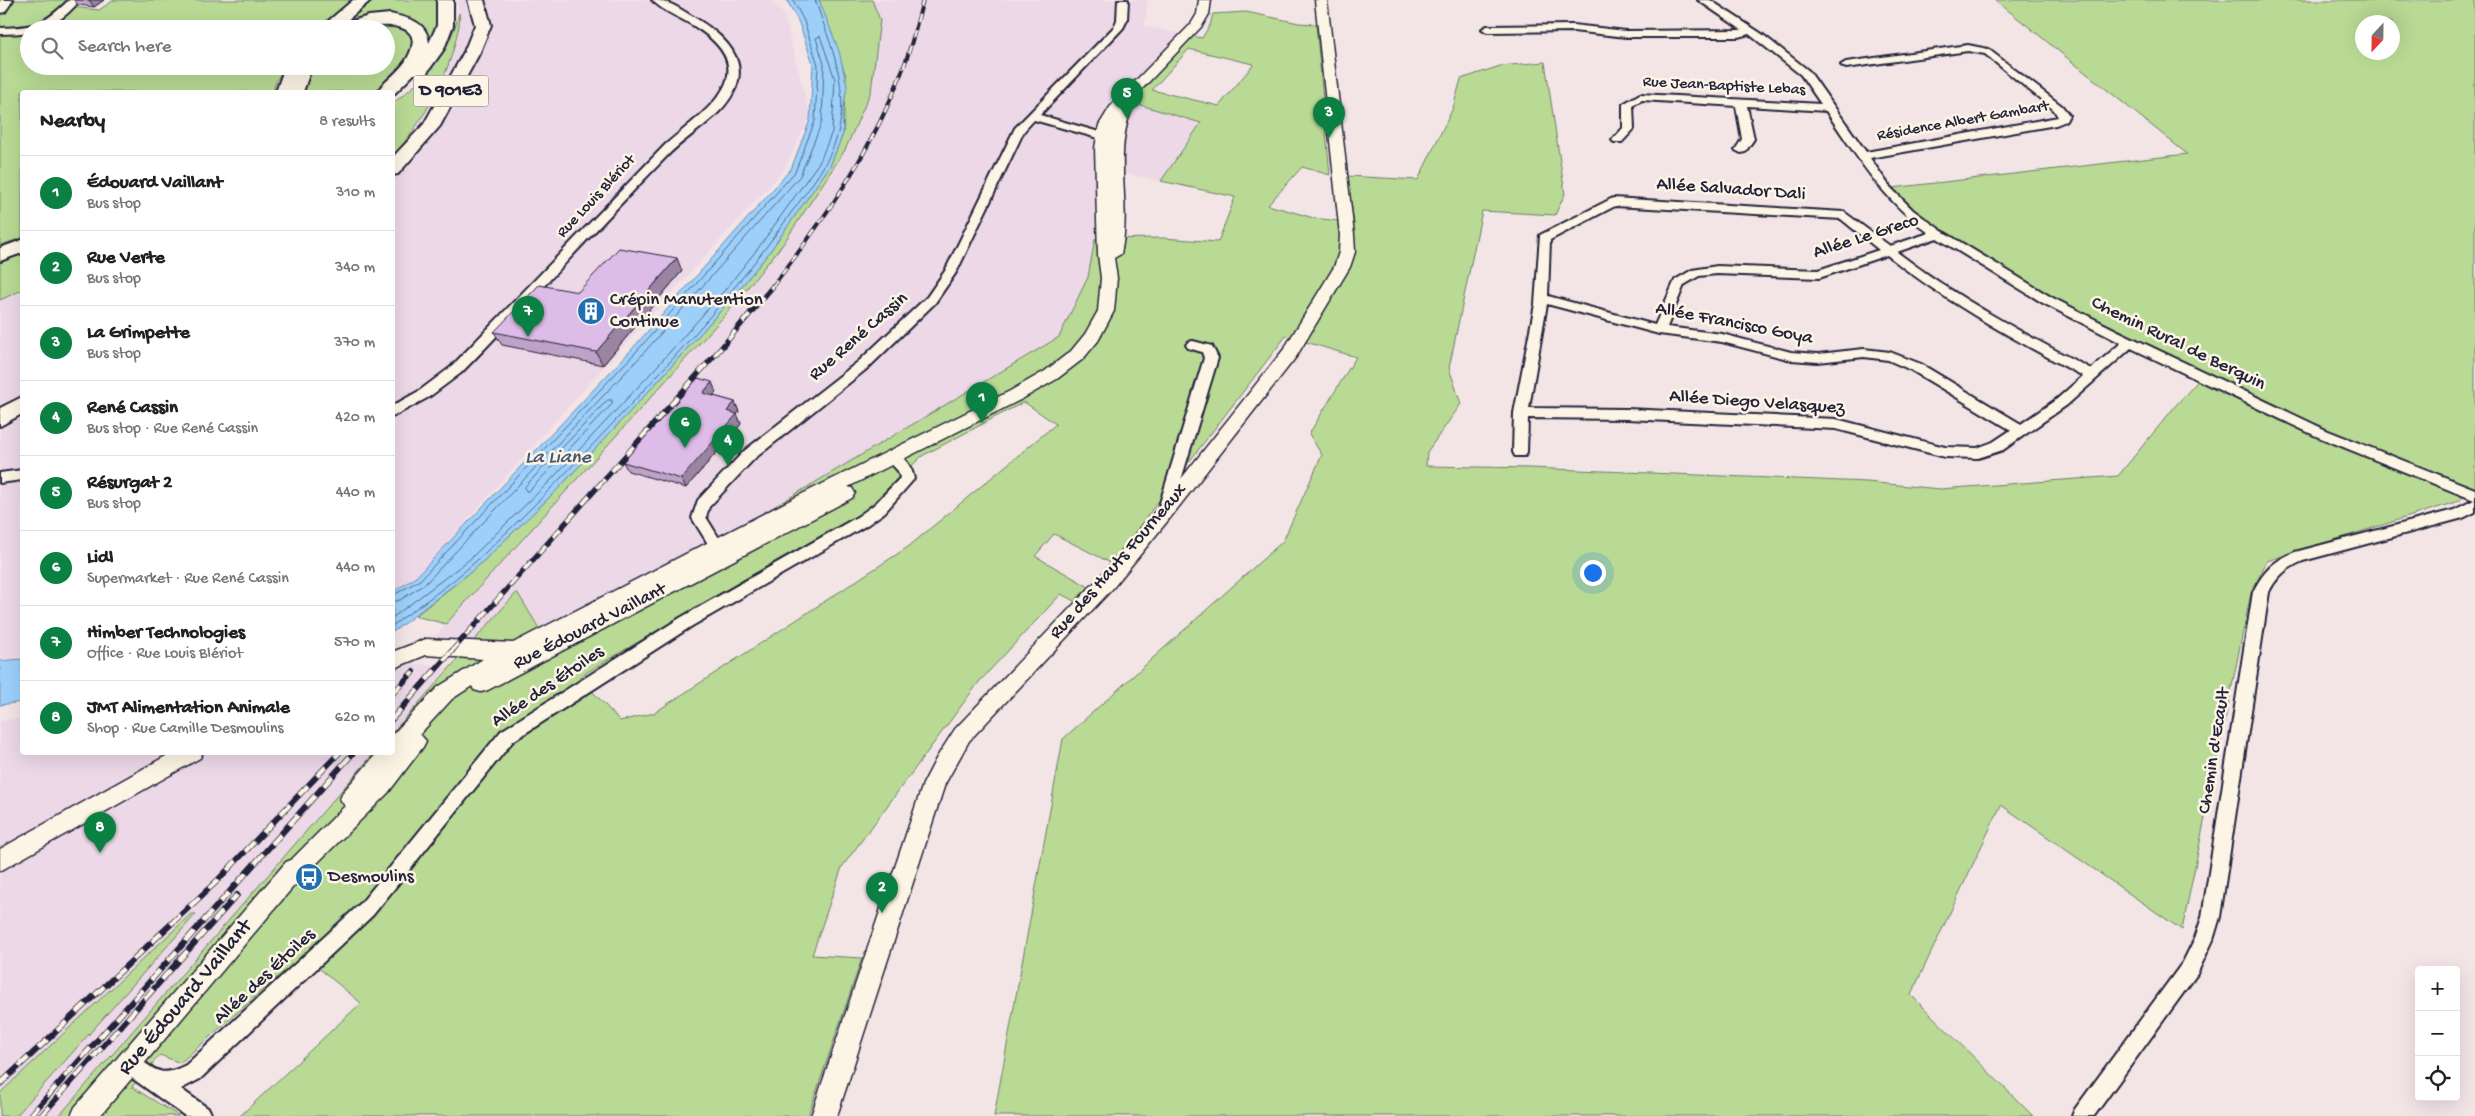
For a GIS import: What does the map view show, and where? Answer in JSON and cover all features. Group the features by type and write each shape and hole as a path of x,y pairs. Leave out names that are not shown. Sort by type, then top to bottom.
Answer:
{"highway":[{"path":"395,92 425,64 438,44 444,8"},
{"name":"D 901E3","path":"370,20 392,19 407,22 418,30 421,43 416,59 405,75 388,90"},
{"path":"295,90 300,75"},
{"path":"0,254 20,247"}],"main road":[{"path":"0,9 6,0"},
{"path":"337,20 363,0"},
{"name":"D 901E3","path":"395,167 431,126 472,52 483,25 476,0"},
{"path":"285,90 290,75"},
{"path":"0,418 20,405"},
{"path":"0,427 20,414"}],"street":[{"path":"54,20 76,0"},
{"name":"Rue Louis Blériot","path":"395,410 424,394 456,370 664,151 712,112 727,95 732,83 734,70 731,56 725,46 714,35 657,0"},
{"name":"Rue René Cassin","path":"720,552 699,518 703,504 749,455 864,364 931,300 951,271 1016,133 1118,28 1122,20 1123,0"},
{"name":"Rue Édouard Vaillant","path":"474,662 538,638 833,501 894,459 1036,384 1077,355 1092,337 1103,318 1109,298 1109,278 1118,229 1106,125 1115,110 1196,26 1203,14 1205,0"},
{"name":"Rue des Hauts Fourneaux","path":"824,1116 931,793 944,763 962,735 1106,582 1164,512 1290,353 1344,262 1347,235 1321,0"},
{"name":"Chemin Rural de Berquin","path":"1703,0 1750,31 1805,73 1886,189 1909,213 1938,234 2047,300 2130,342 2321,433 2475,495"},
{"path":"1486,29 1573,28 1626,34 1738,34 1750,31"},
{"path":"0,31 20,30"},
{"name":"Résidence Albert Gambart","path":"1846,65 1968,48 1983,49 2058,108 2064,115 2062,119 2056,122 1862,156"},
{"name":"Rue Jean-Baptiste Lebas","path":"1618,140 1628,129 1627,107 1629,102 1635,98 1650,97 1830,108"},
{"path":"1741,150 1748,139 1742,103"},
{"path":"1031,116 1109,138"},
{"name":"Allée Salvador Dali","path":"1520,452 1521,413 1542,299 1544,238 1613,202 1844,216 1918,274 2005,329 2094,376"},
{"name":"Allée Le Greco","path":"1659,330 1679,283 1696,273 1717,270 1815,274 1890,252 1938,234"},
{"name":"Allée Francisco Goya","path":"1542,299 1659,330 1722,338 1804,358 1825,358 1864,353 1897,358 2021,430"},
{"name":"Allée Diego Velasquez","path":"1521,413 1626,414 1836,424 1946,452 1967,454 1994,449 2069,397 2130,342"},
{"path":"1164,512 1211,358 1207,349 1193,345"},
{"name":"Allée des Étoiles","path":"153,1081 174,1082 193,1072 342,936 389,884 496,747 507,736 686,622 869,517 907,479 907,473 894,459"},
{"path":"0,478 20,475"},
{"name":"Chemin d'Ecault","path":"2082,1116 2186,973 2204,940 2211,917 2260,601 2267,580 2281,566 2300,556 2458,514 2475,506"},
{"name":"Rue Édouard Vaillant","path":"395,748 447,699 520,663 720,552"},
{"path":"399,658 428,654 501,667 520,663"},
{"path":"447,699 472,682 474,662"},
{"path":"447,699 458,674 459,665 474,662"},
{"name":"Rue Édouard Vaillant","path":"287,879 373,793 423,732 447,699"},
{"path":"0,861 188,755"},
{"name":"Rue Édouard Vaillant","path":"84,1116 287,879 389,755"},
{"path":"129,1064 202,1116"}],"shaded area":[{"path":"457,0 772,0 784,15 810,116 784,170 583,390 416,577 395,591 395,154 415,129 438,93 451,58 460,20"},
{"path":"872,0 1148,0 1144,26 1182,34 1117,98 1201,123 1161,181 1096,167 1095,239 1088,277 1059,337 752,520 541,630 517,593 474,643 434,638 727,313 783,244 845,150 880,20"},
{"path":"20,291 20,659 0,661 0,300"},
{"path":"411,663 448,668 395,730 395,672"},
{"path":"20,718 20,755 372,755 59,1116 0,1116 0,721"}],"green space":[{"path":"0,0 73,0 46,20 20,20 20,28 0,29"},
{"path":"114,0 352,0 328,20 58,20 72,7 99,10"},
{"path":"367,0 437,0 437,24 430,46 382,90 303,90 306,75 395,75 395,20 344,20"},
{"path":"819,0 872,0 880,20 871,91 845,150 783,244 727,313 446,624 415,616 477,567 558,489 659,380 732,298 768,254 830,166 843,134 846,76"},
{"path":"1995,0 2475,0 2475,486 2459,501 2267,561 2251,593 2182,930 2001,805 1911,995 2033,1116 994,1116 1063,739 1283,541 1322,455 1309,434 1356,357 1286,336 1111,563 1054,534 1035,556 1089,587 1074,601 1061,594 979,682 842,867 812,955 862,958 808,1116 240,1116 361,1003 303,955 180,1063 160,1055 132,1087 179,1116 59,1116 372,755 395,755 395,730 517,592 540,630 752,520 1059,337 1088,277 1095,239 1163,238 1218,242 1235,197 1161,181 1201,123 1117,98 1182,34 1202,38 1210,25 1213,14 1246,12 1299,23 1316,24 1330,175 1302,167 1268,205 1314,218 1354,223 1347,176 1418,180 1453,108 1461,79 1500,66 1545,62 1565,194 1555,215 1482,211 1449,368 1461,404 1427,452 1426,466 1530,468 1867,482 1940,489 2118,476 2206,372 2054,298 1921,217 1892,188 2187,154","holes":["1189,49 1253,64 1219,106 1152,90","1024,402 1056,424 908,547 654,713 620,721 579,677 863,512 922,456"]},
{"path":"459,13 455,43 445,74 422,117 395,154 395,101 426,75 435,64 455,28"},
{"path":"20,32 20,75 280,75 274,90 20,90 20,239 0,245 0,33"},
{"path":"20,254 20,291 0,300 0,261"},
{"path":"191,914 196,914 16,1116 0,1116 0,1093"}],"water":[{"name":"La Liane","path":"787,0 819,0 839,51 847,86 843,110 843,134 830,166 768,254 732,298 558,489 477,567 395,630 395,591 416,577 632,349 791,169 810,120 813,64 799,23"},
{"path":"20,659 20,702 0,705 0,661"}],"building":[{"name":"Crépin Manutention Continue","path":"619,248 677,258 596,352 494,332 539,285 578,292"},
{"path":"698,378 712,382 703,393 735,402 727,411 737,414 681,479 623,462"}],"railway":[{"path":"772,287 811,235 847,182 878,126 907,58 923,0"},
{"path":"451,652 722,347 773,286"},
{"path":"395,716 452,651"},
{"path":"395,691 413,672"},
{"path":"0,1084 217,881 337,755"},
{"path":"30,1116 351,755"},
{"path":"41,1116 237,895"}],"place":[{"name":"Résurgat 2","path":"1127,119"},
{"name":"La Grimpette","path":"1329,138"},
{"name":"Crépin Manutention Continue","path":"591,311"},
{"name":"Himber Technologies","path":"528,337"},
{"name":"Édouard Vaillant","path":"982,423"},
{"name":"Lidl","path":"685,448"},
{"name":"René Cassin","path":"728,466"},
{"name":"JMT Alimentation Animale","path":"100,853"},
{"name":"Desmoulins","path":"309,877"},
{"name":"Rue Verte","path":"882,913"}]}
